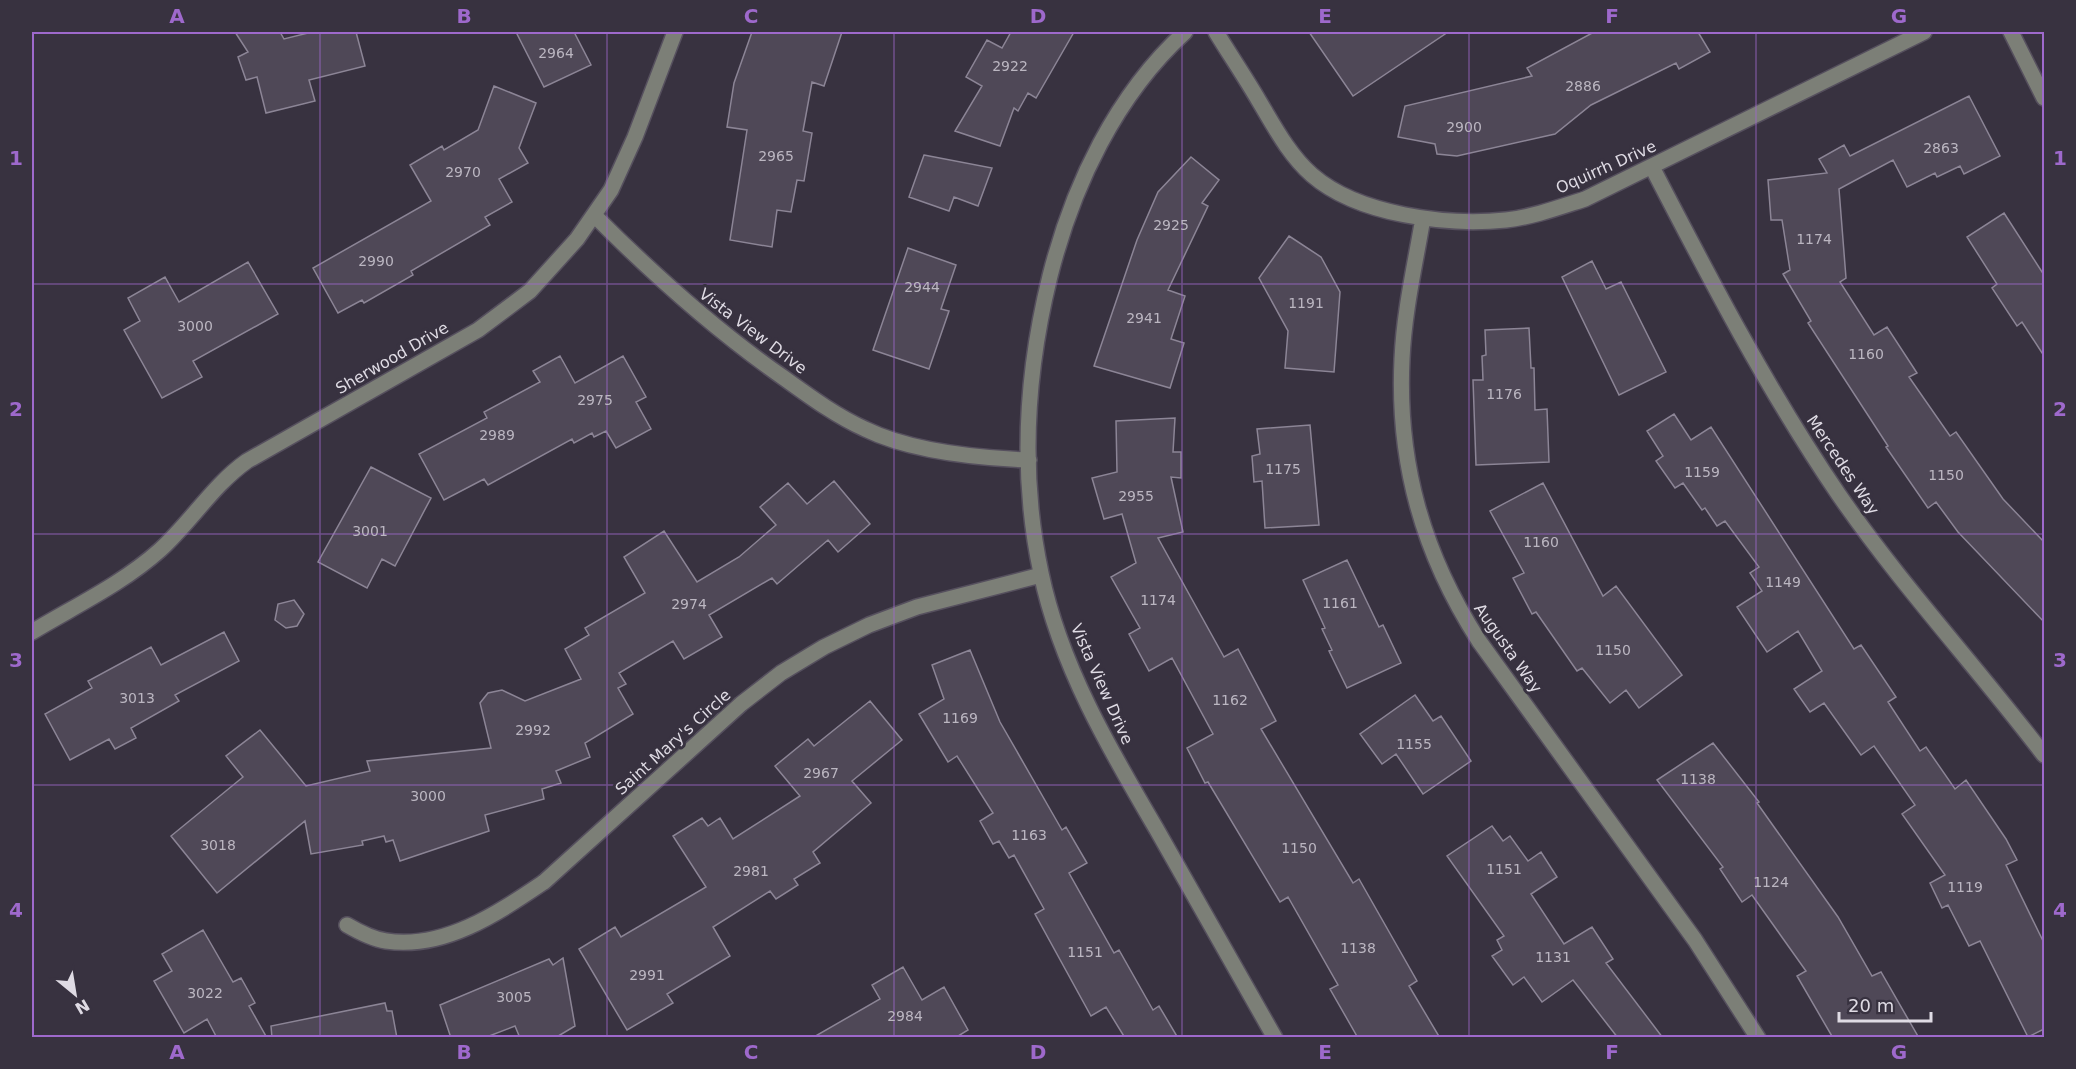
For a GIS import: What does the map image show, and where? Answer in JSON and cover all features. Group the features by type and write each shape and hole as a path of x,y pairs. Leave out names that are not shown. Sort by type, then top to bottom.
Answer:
{"street":[{"name":"Sherwood Drive","path":"32,632 135,570 181,530 230,473 247,461 468,336 530,291 555,265 595,216 624,164 675,32"},
{"path":"1029,460 1028,412 1042,310 1056,251 1073,204 1104,137 1131,92 1165,50 1185,32"},
{"name":"Oquirrh Drive","path":"1215,32 1290,151 1312,175 1341,193 1379,208 1423,218 1466,222 1508,220 1585,199 1924,32"},
{"path":"2011,32 2044,98"},
{"name":"Mercedes Way","path":"1652,168 1754,359 1839,495 1909,589 2044,755"},
{"name":"Vista View Drive","path":"595,216 648,269 706,320 809,396 865,430 919,447 967,456 1029,460 1035,538 1041,575 1068,658 1122,769 1275,1038"},
{"name":"Augusta Way","path":"1423,218 1403,347 1402,400 1404,438 1410,477 1429,545 1459,610 1479,641 1695,940 1758,1038"},
{"name":"Saint Mary's Circle","path":"347,925 365,935 384,941 405,942 447,936 470,927 509,906 544,882 577,855 741,704 781,673 824,647 917,607 1041,575"}],"building":[{"path":"235,32 280,32 284,39 312,32 356,32 365,66 309,80 315,101 266,113 257,77 246,80 238,57 248,52"},
{"path":"516,32 574,32 591,65 544,87"},
{"path":"752,32 842,32 824,86 812,82 803,131 812,133 804,181 797,180 791,212 777,210 772,247 730,240 747,130 727,127 734,83"},
{"path":"1011,32 1074,32 1036,98 1028,93 1018,111 1014,108 1000,146 955,131 982,86 966,77 987,40 1002,48"},
{"path":"1309,32 1448,32 1353,96"},
{"path":"1594,32 1698,32 1710,52 1679,69 1676,63 1591,105 1555,134 1457,156 1437,154 1435,144 1398,137 1405,106 1532,76 1527,68"},
{"path":"494,86 536,103 519,148 528,163 499,179 512,202 485,217 490,225 411,271 413,275 364,303 362,300 338,313 313,268 431,201 410,165 442,146 444,150 478,130"},
{"path":"1969,96 2000,156 1964,174 1960,166 1937,177 1935,173 1907,187 1893,160 1839,189 1846,278 1840,282 1874,335 1887,327 1917,373 1909,377 1950,436 1956,432 2003,499 2044,542 2044,622 1958,532 1936,502 1928,508 1886,447 1888,446 1808,323 1811,321 1783,274 1790,270 1782,220 1771,220 1768,180 1827,173 1819,159 1844,145 1850,156"},
{"path":"924,155 992,168 978,206 954,197 949,211 909,197"},
{"path":"1191,157 1219,180 1202,203 1208,206 1168,290 1185,296 1171,339 1184,343 1170,388 1094,366 1137,240 1158,192"},
{"path":"2004,213 2044,275 2044,356 2022,322 2017,326 1992,288 1997,284 1967,237"},
{"path":"1289,236 1321,257 1340,292 1334,372 1285,368 1288,331 1259,278"},
{"path":"908,248 956,265 941,309 949,311 929,369 873,350"},
{"path":"1592,261 1606,289 1621,282 1666,372 1619,395 1562,277"},
{"path":"248,262 278,314 193,361 202,377 162,398 124,330 140,321 128,298 165,277 179,302"},
{"path":"1529,328 1531,368 1534,368 1535,410 1547,409 1549,462 1476,465 1473,380 1483,380 1482,356 1486,355 1485,330"},
{"path":"560,356 575,383 623,356 646,397 636,402 651,429 616,448 606,431 594,437 592,433 574,443 572,439 488,485 484,479 444,500 419,454 487,418 484,412 540,382 533,371"},
{"path":"1674,414 1691,440 1711,427 1854,649 1861,645 1896,697 1888,702 1920,751 1926,747 1955,789 1966,780 2006,839 2017,860 2006,865 2044,943 2044,1029 2028,1037 1980,941 1969,946 1948,905 1942,908 1930,883 1945,875 1902,814 1915,805 1874,746 1861,755 1824,703 1810,712 1794,689 1822,671 1798,631 1767,652 1737,607 1762,591 1750,573 1759,567 1725,521 1717,526 1705,508 1702,510 1683,483 1675,488 1656,461 1663,456 1647,431"},
{"path":"1175,418 1173,452 1181,452 1181,478 1171,477 1183,532 1158,538 1224,657 1238,649 1276,721 1261,729 1353,883 1359,879 1417,981 1409,986 1440,1038 1358,1038 1330,989 1338,985 1288,897 1280,902 1208,782 1205,783 1187,748 1213,734 1172,658 1149,671 1129,634 1140,628 1111,577 1136,563 1122,514 1104,519 1092,478 1117,472 1116,421"},
{"path":"1310,425 1319,525 1265,528 1262,481 1254,482 1252,456 1260,454 1257,429"},
{"path":"371,467 431,498 395,566 382,559 367,588 318,562"},
{"path":"834,481 870,524 838,552 828,540 777,584 772,578 709,615 722,637 684,659 673,641 619,673 626,684 618,688 633,714 585,743 590,757 556,771 561,783 542,789 544,799 485,815 489,831 400,861 393,840 386,842 384,836 362,841 363,845 311,854 305,821 217,893 171,836 243,777 226,756 260,730 306,786 370,771 367,761 491,748 480,703 488,693 502,690 525,701 581,679 565,649 589,635 585,628 645,593 624,557 664,531 697,582 739,557 776,525 760,507 788,483 807,504"},
{"path":"1543,483 1603,596 1616,586 1682,675 1639,708 1626,690 1610,703 1582,668 1577,671 1536,612 1532,614 1513,578 1524,573 1490,511"},
{"path":"1347,560 1379,627 1383,625 1401,663 1347,688 1329,651 1332,650 1322,629 1325,628 1303,580"},
{"path":"294,600 304,614 297,626 286,628 275,620 278,604"},
{"path":"224,632 239,661 175,695 179,701 131,728 136,738 115,749 109,739 70,760 45,714 92,688 88,681 151,647 161,665"},
{"path":"970,650 1000,722 1062,830 1066,827 1087,863 1069,873 1114,953 1119,950 1153,1010 1159,1006 1178,1038 1125,1038 1106,1007 1091,1016 1035,914 1044,909 1014,855 1009,858 999,841 993,844 980,821 993,813 957,756 948,762 919,714 944,699 932,665"},
{"path":"1415,695 1433,721 1441,716 1471,761 1423,794 1396,754 1382,764 1360,734"},
{"path":"870,701 902,740 852,781 871,803 813,852 820,863 794,879 798,885 776,899 770,891 713,927 730,956 667,994 673,1003 627,1030 579,949 615,927 621,937 706,887 673,836 702,818 708,826 720,818 733,839 800,796 775,766 808,739 814,746"},
{"path":"1713,743 1759,802 1757,803 1838,917 1872,976 1881,972 1919,1038 1833,1038 1797,976 1806,971 1752,895 1742,902 1720,869 1723,867 1657,780"},
{"path":"1492,826 1503,841 1510,836 1528,861 1541,852 1557,877 1531,894 1564,944 1592,927 1613,959 1606,963 1663,1038 1618,1038 1573,980 1542,1002 1524,977 1513,985 1492,956 1502,950 1497,940 1504,936 1447,856"},
{"path":"203,930 233,982 241,978 255,1003 249,1006 267,1038 217,1038 207,1019 184,1033 154,981 172,971 162,954"},
{"path":"563,958 575,1026 555,1038 520,1038 515,1026 484,1038 451,1038 440,1005 549,959 553,965"},
{"path":"903,967 922,1000 944,987 968,1030 955,1038 812,1038 880,999 872,985"},
{"path":"385,1003 387,1011 392,1011 397,1038 272,1038 271,1026"}]}
